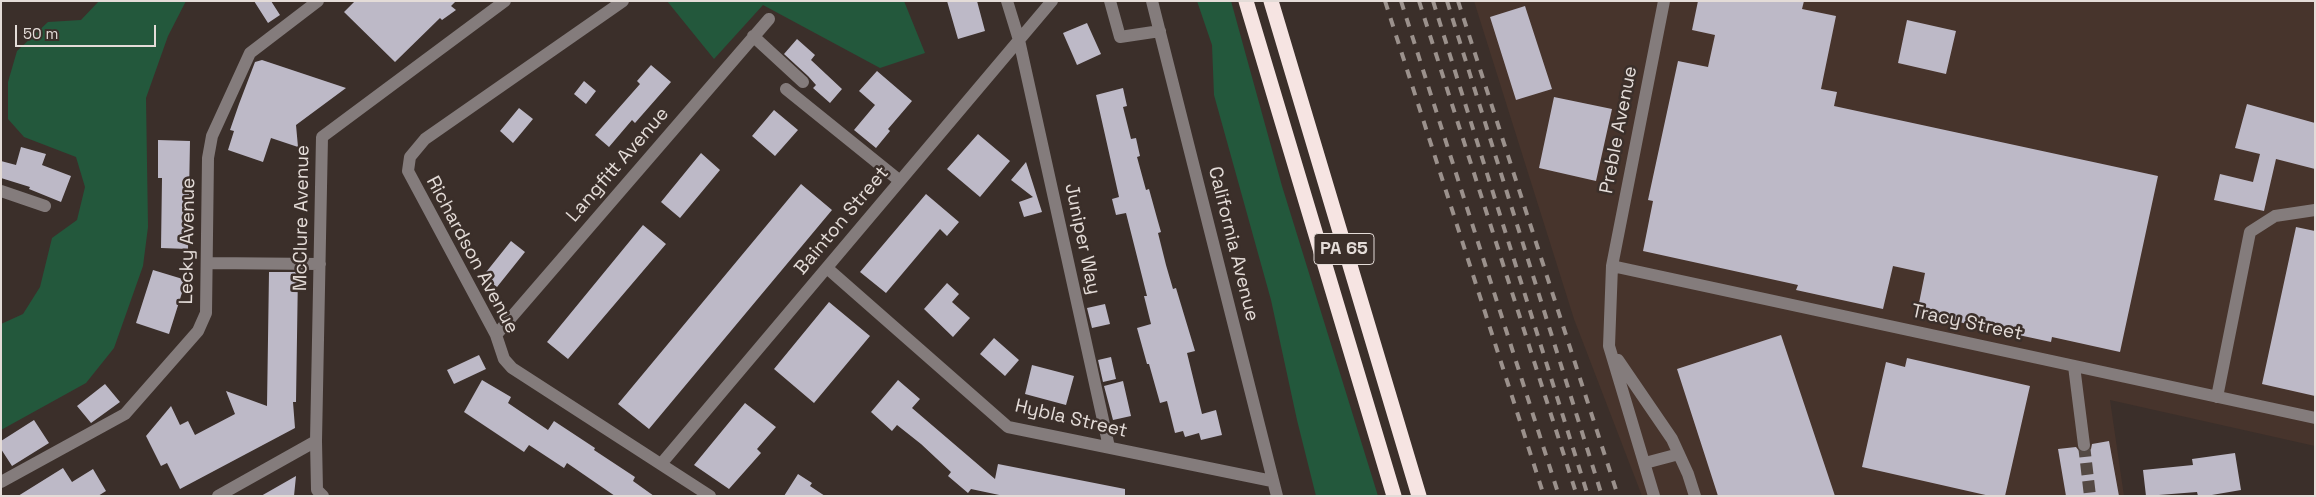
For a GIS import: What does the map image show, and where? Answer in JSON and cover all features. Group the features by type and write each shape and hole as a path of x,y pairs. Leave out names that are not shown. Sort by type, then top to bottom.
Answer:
{"highway":[{"name":"PA 65","path":"1246,1 1394,496"},
{"name":"PA 65","path":"1271,1 1280,40 1419,496"}],"street":[{"name":"Lecky Avenue","path":"1,482 130,409 201,326 206,313 208,158 212,136 250,53 318,1"},
{"name":"McClure Avenue","path":"323,496 317,490 316,441 322,137 505,1"},
{"name":"Richardson Avenue","path":"623,1 425,139 410,157 410,178 496,336 504,359 512,368 710,496"},
{"name":"Juniper Way","path":"1008,1 1019,40 1109,447"},
{"name":"Bainton Street","path":"661,464 1052,1"},
{"path":"1110,1 1120,37 1160,31"},
{"name":"California Avenue","path":"1152,1 1277,496"},
{"name":"Preble Avenue","path":"1654,496 1609,346 1612,266 1664,1"},
{"name":"Langfitt Avenue","path":"496,336 769,19"},
{"path":"753,36 804,82"},
{"path":"786,89 900,181"},
{"path":"1,191 45,206"},
{"path":"2217,397 2250,232 2275,216 2315,210"},
{"path":"207,263 320,264"},
{"name":"Tracy Street","path":"1612,266 2315,418"},
{"name":"Hybla Street","path":"827,268 1008,427 1272,480"},
{"path":"1609,346 1672,439 1695,496"},
{"path":"2074,366 2084,445"},
{"path":"218,496 316,441"},
{"path":"1645,463 1679,454"}],"shaded area":[{"path":"1474,1 2315,1 2315,446 2110,400 2124,496 1642,496 1574,319"}],"green space":[{"path":"99,1 186,1 168,36 146,98 148,227 143,266 114,348 86,383 1,430 1,324 23,314 40,287 52,238 77,220 85,187 76,157 24,137 8,119 8,82 17,51 48,22 81,20"},
{"path":"667,1 904,1 925,53 880,68 763,5 714,59"},
{"path":"1197,1 1231,1 1282,186 1378,496 1316,496 1297,420 1271,300 1214,95 1212,45"}],"building":[{"path":"254,1 271,1 280,15 268,23"},
{"path":"355,1 456,1 451,6 456,10 442,20 440,18 395,62 344,12"},
{"path":"947,1 977,1 985,31 958,39"},
{"path":"1698,1 1804,1 1802,9 1836,16 1821,89 1837,92 1834,106 2158,176 2120,352 2052,337 2051,342 1917,313 1925,273 1893,266 1883,309 1796,290 1798,285 1643,251 1653,201 1648,200 1678,61 1708,67 1715,35 1692,30"},
{"path":"1525,6 1552,89 1516,100 1490,17"},
{"path":"1907,20 1956,31 1946,74 1898,63"},
{"path":"1087,23 1101,54 1077,65 1063,33"},
{"path":"797,39 815,55 811,60 842,89 830,103 813,88 816,85 808,76 784,54"},
{"path":"262,60 346,88 296,125 298,147 271,138 263,162 228,150 234,131 230,130 239,104 255,62"},
{"path":"651,65 671,82 635,123 632,120 609,147 595,135 640,84 637,81"},
{"path":"877,71 912,101 888,129 890,131 876,148 854,130 875,105 859,91"},
{"path":"584,81 596,91 586,104 574,94"},
{"path":"1123,88 1127,106 1123,107 1131,139 1136,138 1140,156 1137,157 1146,190 1149,189 1161,232 1158,233 1166,265 1173,289 1176,288 1195,351 1187,353 1202,414 1216,410 1222,435 1201,440 1199,433 1185,437 1183,431 1175,433 1167,401 1160,403 1149,364 1147,364 1137,328 1151,324 1144,296 1147,296 1126,213 1116,215 1112,199 1119,197 1096,95"},
{"path":"1554,97 1612,109 1596,181 1539,168"},
{"path":"2247,104 2315,123 2315,169 2276,159 2264,211 2214,200 2220,174 2253,182 2260,154 2235,148"},
{"path":"519,108 533,119 513,143 500,131"},
{"path":"774,110 798,130 775,156 752,136"},
{"path":"978,134 1010,161 980,197 947,169"},
{"path":"158,140 190,141 188,249 161,248 162,178 158,178"},
{"path":"21,147 46,154 42,165 71,176 61,202 29,189 30,187 1,178 1,161 16,165"},
{"path":"701,153 720,170 680,218 661,202"},
{"path":"1026,162 1042,212 1024,217 1019,202 1033,197 1011,180"},
{"path":"801,184 832,210 649,429 618,404"},
{"path":"926,194 959,222 947,236 940,229 886,293 860,272"},
{"path":"643,225 666,244 568,359 547,342"},
{"path":"2296,227 2315,231 2315,396 2262,384"},
{"path":"511,241 525,252 497,287 483,276"},
{"path":"153,270 186,280 169,334 136,323"},
{"path":"269,272 298,272 296,402 293,402 295,428 180,489 167,463 161,466 146,436 171,406 180,425 188,421 195,435 235,414 226,391 267,406"},
{"path":"947,283 959,294 952,302 970,318 953,337 924,309"},
{"path":"829,302 870,336 814,403 774,369"},
{"path":"1105,304 1110,324 1092,328 1087,308"},
{"path":"1781,335 1835,496 1718,496 1677,369"},
{"path":"994,338 1019,360 1005,376 980,354"},
{"path":"479,355 486,369 454,384 447,370"},
{"path":"1111,357 1116,379 1103,382 1098,360"},
{"path":"1907,358 2030,386 2005,496 1990,496 1862,467 1886,362 1905,367"},
{"path":"1032,365 1074,376 1066,405 1025,394"},
{"path":"482,380 511,397 508,403 548,430 554,421 595,448 594,450 635,477 633,481 654,496 615,496 567,463 564,468 529,445 524,452 464,412"},
{"path":"898,380 920,399 912,408 995,479 998,464 1125,489 1125,496 1004,496 971,489 968,493 948,476 951,472 921,444 897,425 892,431 871,412"},
{"path":"1123,381 1131,416 1113,420 1104,386"},
{"path":"105,384 120,402 91,423 77,406"},
{"path":"745,403 776,427 757,449 761,453 729,489 694,465"},
{"path":"34,420 49,443 12,466 1,449 1,441"},
{"path":"2109,441 2119,496 2066,496 2058,449 2076,447 2080,452 2086,453 2091,449 2092,444"},
{"path":"2235,453 2241,490 2206,496 2198,496 2197,492 2146,496 2143,470 2193,465 2192,459"},
{"path":"63,468 72,482 93,469 106,491 98,496 18,496"},
{"path":"798,474 812,483 810,486 825,496 784,496"},
{"path":"296,476 294,496 261,496"}],"tunnel":[{"path":"2084,445 2090,496"}],"railway":[{"path":"1385,1 1544,496"},
{"path":"1401,1 1559,496"},
{"path":"1419,1 1577,496"},
{"path":"1433,1 1588,496"},
{"path":"1447,1 1602,496"},
{"path":"1458,1 1618,496"}]}
